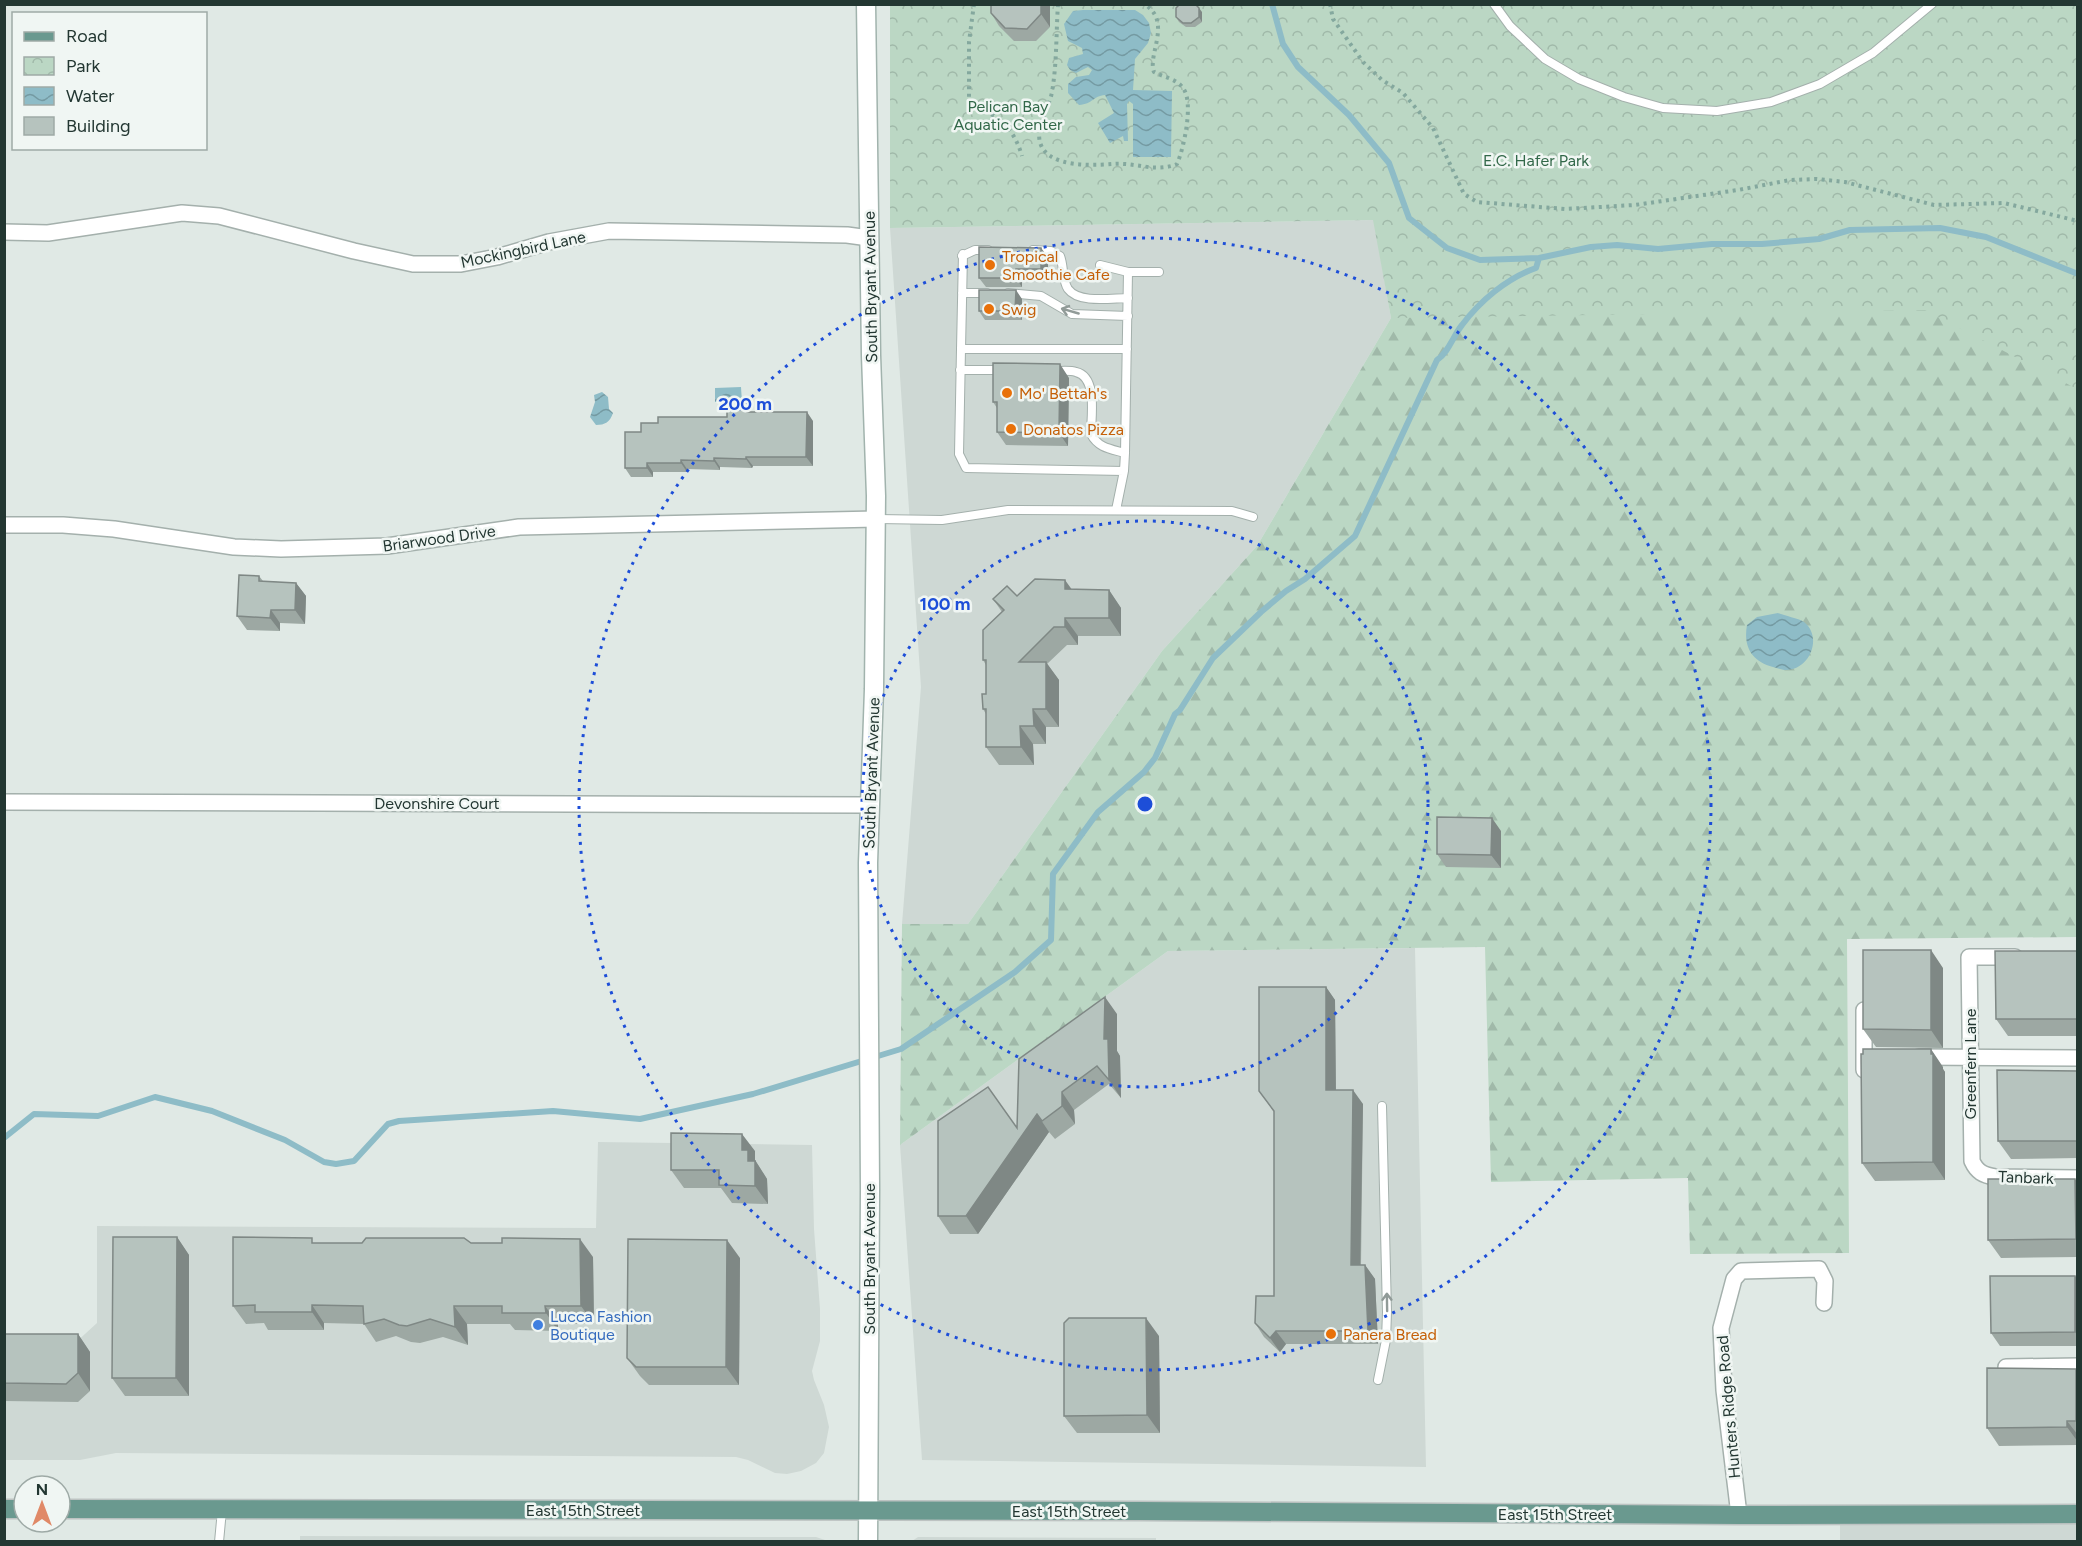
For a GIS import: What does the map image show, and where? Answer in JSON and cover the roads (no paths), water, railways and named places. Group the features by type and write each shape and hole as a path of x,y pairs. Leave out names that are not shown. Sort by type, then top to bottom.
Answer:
{"main road":[{"name":"South Bryant Avenue","path":"866,4 876,519 874,689 869,805 868,1542"},
{"name":"East 15th Street","path":"72,1509 1739,1515 2078,1514"}],"street":[{"name":"Mockingbird Lane","path":"4,232 48,233 182,213 219,216 413,264 461,264 497,257 549,242 609,231 869,238"},
{"name":"Briarwood Drive","path":"4,525 63,525 114,529 234,547 281,549 387,546 519,527 876,519"},
{"name":"Devonshire Court","path":"4,802 869,805"},
{"name":"Greenfern Lane","path":"1976,1170 1971,1161 1970,1150 1969,957 2034,957"},
{"path":"1864,998 1869,1058 1864,1090"},
{"path":"1899,1058 2078,1058"},
{"name":"Tanbark","path":"1976,1170 1984,1175 1995,1177 2078,1178"},
{"name":"Hunters Ridge Road","path":"1739,1515 1724,1389 1721,1328 1734,1279 1742,1271 1819,1269 1825,1281 1824,1302"},
{"path":"2006,1367 2078,1366"}],"lane":[{"path":"1494,4 1510,26 1545,59 1580,79 1624,97 1662,108 1717,111 1772,102 1820,84 1873,53 1932,4"},
{"path":"996,250 975,250 963,254 959,454 966,468 1124,471"},
{"path":"1029,250 1051,250 1060,256 1068,289 1077,296 1128,298"},
{"path":"1100,265 1128,272 1159,272"},
{"path":"1116,510 1124,471 1125,453 1128,272"},
{"path":"962,293 993,293"},
{"path":"1003,293 1041,296 1072,314 1128,316"},
{"path":"961,348 1127,348"},
{"path":"960,370 1007,370"},
{"path":"1042,371 1077,372 1087,380 1091,387 1091,434 1094,440 1103,447 1125,453"},
{"path":"876,519 942,520 1008,510 1232,511 1253,517"},
{"path":"1378,1380 1387,1331 1382,1106"},
{"path":"219,1542 222,1509"}],"water":[{"path":"1135,10 1149,23 1151,33 1148,43 1135,59 1133,90 1172,91 1171,157 1133,157 1133,104 1129,101 1127,104 1128,141 1124,141 1123,136 1110,143 1098,123 1114,113 1105,95 1079,105 1068,93 1068,84 1076,77 1089,75 1092,70 1088,67 1076,73 1067,65 1069,58 1083,54 1082,48 1068,41 1064,24 1073,11"},
{"path":"741,387 742,402 715,402 715,388"},
{"path":"602,392 608,397 609,409 613,413 607,422 596,425 590,417 595,402 594,395"},
{"path":"1778,613 1804,622 1810,628 1813,636 1811,652 1807,659 1794,669 1784,670 1760,661 1754,657 1746,640 1747,625 1757,617"}],"waterway":[{"path":"1272,4 1283,44 1298,67 1349,115 1389,163 1409,218 1447,248 1480,260 1539,258 1591,247 1617,245 1658,249 1712,244 1762,244 1819,239 1850,230 1940,228 1986,237 2078,274"},
{"path":"4,1138 34,1114 98,1116 155,1097 212,1111 285,1140 324,1162 336,1164 354,1161 388,1124 399,1121 553,1111 640,1119 753,1094 901,1049 1015,972 1051,940 1053,874 1098,812 1144,772 1155,758 1175,714 1180,710 1213,658 1261,612 1286,591 1305,579 1355,536 1437,360 1445,353 1459,329 1477,307 1505,284 1536,268 1539,258"}],"place":[{"name":"Tropical Smoothie Cafe","path":"990,265"},
{"name":"Swig","path":"989,309"},
{"name":"Mo' Bettah's","path":"1007,393"},
{"name":"Donatos Pizza","path":"1011,429"},
{"name":"Lucca Fashion Boutique","path":"538,1325"},
{"name":"Panera Bread","path":"1331,1334"}],"park label":[{"name":"Pelican Bay Aquatic Center","path":"1008,115"},
{"name":"E.C. Hafer Park","path":"1536,160"}]}
